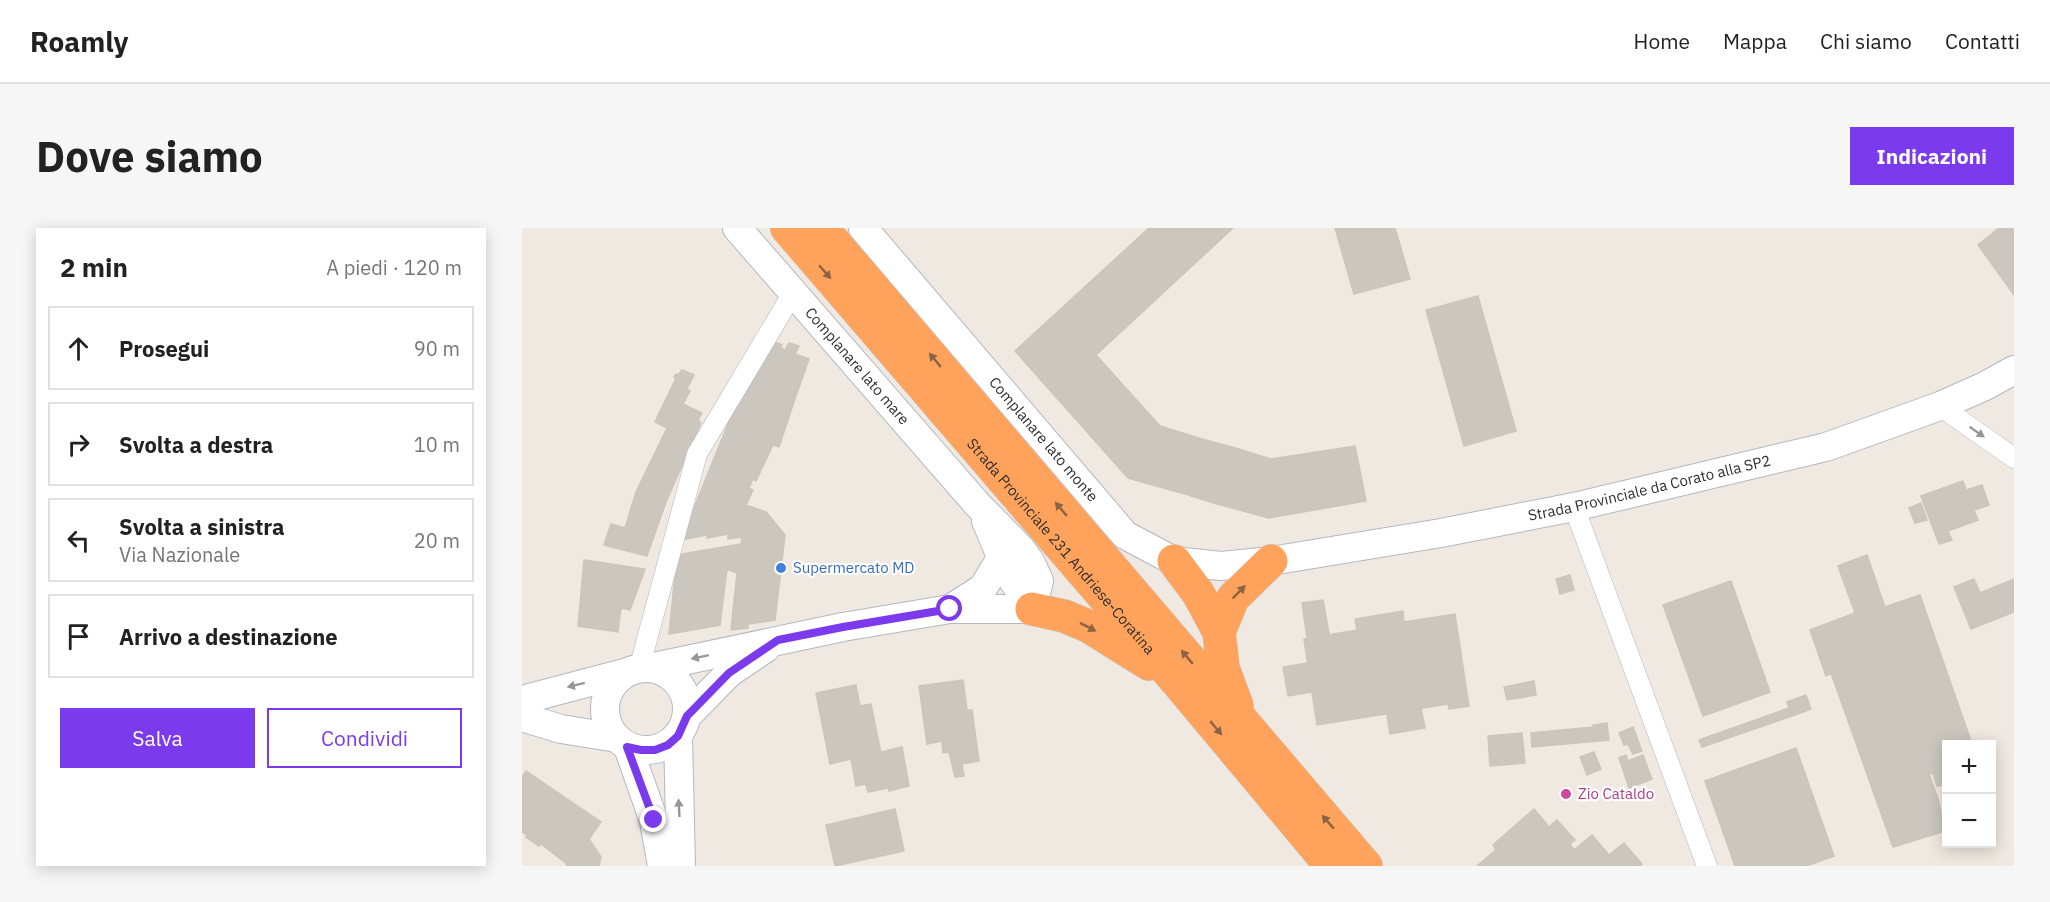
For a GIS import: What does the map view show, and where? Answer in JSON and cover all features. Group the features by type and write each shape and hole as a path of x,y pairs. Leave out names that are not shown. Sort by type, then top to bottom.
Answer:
{"highway":[{"name":"Strada Provinciale 231 Andriese-Coratina","path":"787,228 1178,683 1331,866"},
{"name":"Strada Provinciale 231 Andriese-Coratina","path":"822,228 1366,866"},
{"path":"1174,561 1198,593 1218,632 1223,668 1244,725"},
{"path":"1218,632 1233,598 1271,561"},
{"path":"1032,609 1064,616 1088,626 1178,683"}],"main road":[{"name":"Complanare lato mare","path":"737,228 977,504 1022,549 1032,563 1039,581 1032,609"},
{"name":"Complanare lato monte","path":"862,228 1125,535 1174,561 1221,566 1271,561"},
{"name":"Strada Provinciale da Corato alla SP2","path":"1271,561 1441,533 1574,507 1826,447 1940,406 2014,370"},
{"name":"Complanare lato mare","path":"977,504 992,533 1001,558 1032,609"},
{"path":"950,609 983,588 1001,558"},
{"path":"522,700 639,670 843,627 950,609 1032,609"},
{"path":"522,717 561,729 622,742 641,750 655,750 668,745 729,673 778,640"},
{"path":"662,866 654,820 622,742 609,728 605,715 610,689 618,679 639,670 662,671 674,678 683,690 687,702 682,726 677,780 681,866"}],"street":[{"path":"639,670 697,454 793,293"},
{"path":"1940,406 2014,458"},
{"path":"1574,507 1707,866"}],"building":[{"path":"1149,228 1233,228 1096,355 1160,426 1202,439 1185,494 1128,478 1015,351"},
{"path":"1335,228 1395,228 1410,279 1354,294"},
{"path":"1999,228 2014,228 2014,295 1978,245"},
{"path":"1478,296 1516,431 1464,446 1426,310"},
{"path":"772,341 782,345 781,348 785,350 789,343 799,346 795,354 809,359 796,396 783,391 765,442 773,445 756,481 753,479 749,488 753,490 746,505 766,512 785,535 775,620 748,624 748,628 731,630 737,573 727,569 720,625 669,634 677,555 741,544 742,537 728,539 728,534 681,540 728,424"},
{"path":"682,370 694,375 687,389 690,391 683,404 702,413 698,420 701,423 666,502 647,556 604,545 611,524 625,528 636,492 667,428 655,422 676,378 674,377"},
{"path":"783,391 796,396 779,447 765,442"},
{"path":"1202,439 1232,447 1217,504 1185,494"},
{"path":"1355,446 1366,501 1269,518 1217,504 1232,447 1271,459"},
{"path":"1963,481 1966,490 1982,485 1989,505 1974,510 1978,520 1948,531 1952,540 1939,544 1921,496"},
{"path":"1921,503 1927,520 1915,523 1909,508"},
{"path":"1867,555 1885,607 1920,595 1971,740 1942,740 1942,785 1937,786 1933,773 1929,774 1938,799 1942,832 1893,847 1831,673 1826,676 1810,630 1855,613 1838,566"},
{"path":"584,560 645,569 630,610 621,608 618,632 578,626"},
{"path":"1570,575 1574,590 1560,594 1556,579"},
{"path":"1974,579 1980,593 2014,579 2014,612 1971,629 1954,587"},
{"path":"1731,581 1770,692 1703,716 1663,605"},
{"path":"1323,600 1329,634 1307,638 1302,603"},
{"path":"1403,611 1404,622 1455,614 1469,706 1449,709 1448,704 1317,725 1304,639 1357,630 1355,619"},
{"path":"1307,663 1312,692 1288,696 1283,667"},
{"path":"963,680 967,710 972,710 979,761 962,764 964,776 955,777 949,752 943,753 942,741 927,744 919,686"},
{"path":"1534,681 1536,695 1507,700 1504,687"},
{"path":"856,685 860,706 871,704 888,788 868,792 866,784 856,786 851,759 830,764 816,693"},
{"path":"1806,695 1811,709 1792,716 1787,702"},
{"path":"1421,708 1425,728 1390,734 1387,714"},
{"path":"1789,708 1792,716 1702,747 1699,740"},
{"path":"1607,723 1609,740 1532,747 1531,733 1594,727 1593,725"},
{"path":"1633,727 1642,751 1633,754 1628,744 1624,745 1619,733"},
{"path":"1522,733 1525,763 1490,766 1488,736"},
{"path":"902,747 909,786 889,791 881,752"},
{"path":"1796,748 1834,856 1806,866 1735,866 1705,781"},
{"path":"1594,752 1601,769 1587,775 1580,757"},
{"path":"1626,755 1628,761 1643,755 1652,779 1629,788 1619,758"},
{"path":"526,771 601,822 589,839 601,857 599,866 566,866 567,864 522,832 522,777"},
{"path":"895,809 904,851 835,866 826,825"},
{"path":"1534,809 1549,827 1557,820 1575,840 1570,844 1574,850 1592,835 1609,855 1624,843 1642,864 1640,866 1477,866 1496,850 1493,845"}],"place":[{"name":"Supermercato MD","path":"781,568"},
{"name":"Zio Cataldo","path":"1566,794"}],"route":[{"path":"654,820 627,747 655,750 668,745 684,727 687,716 729,673 778,640 950,609"}]}
